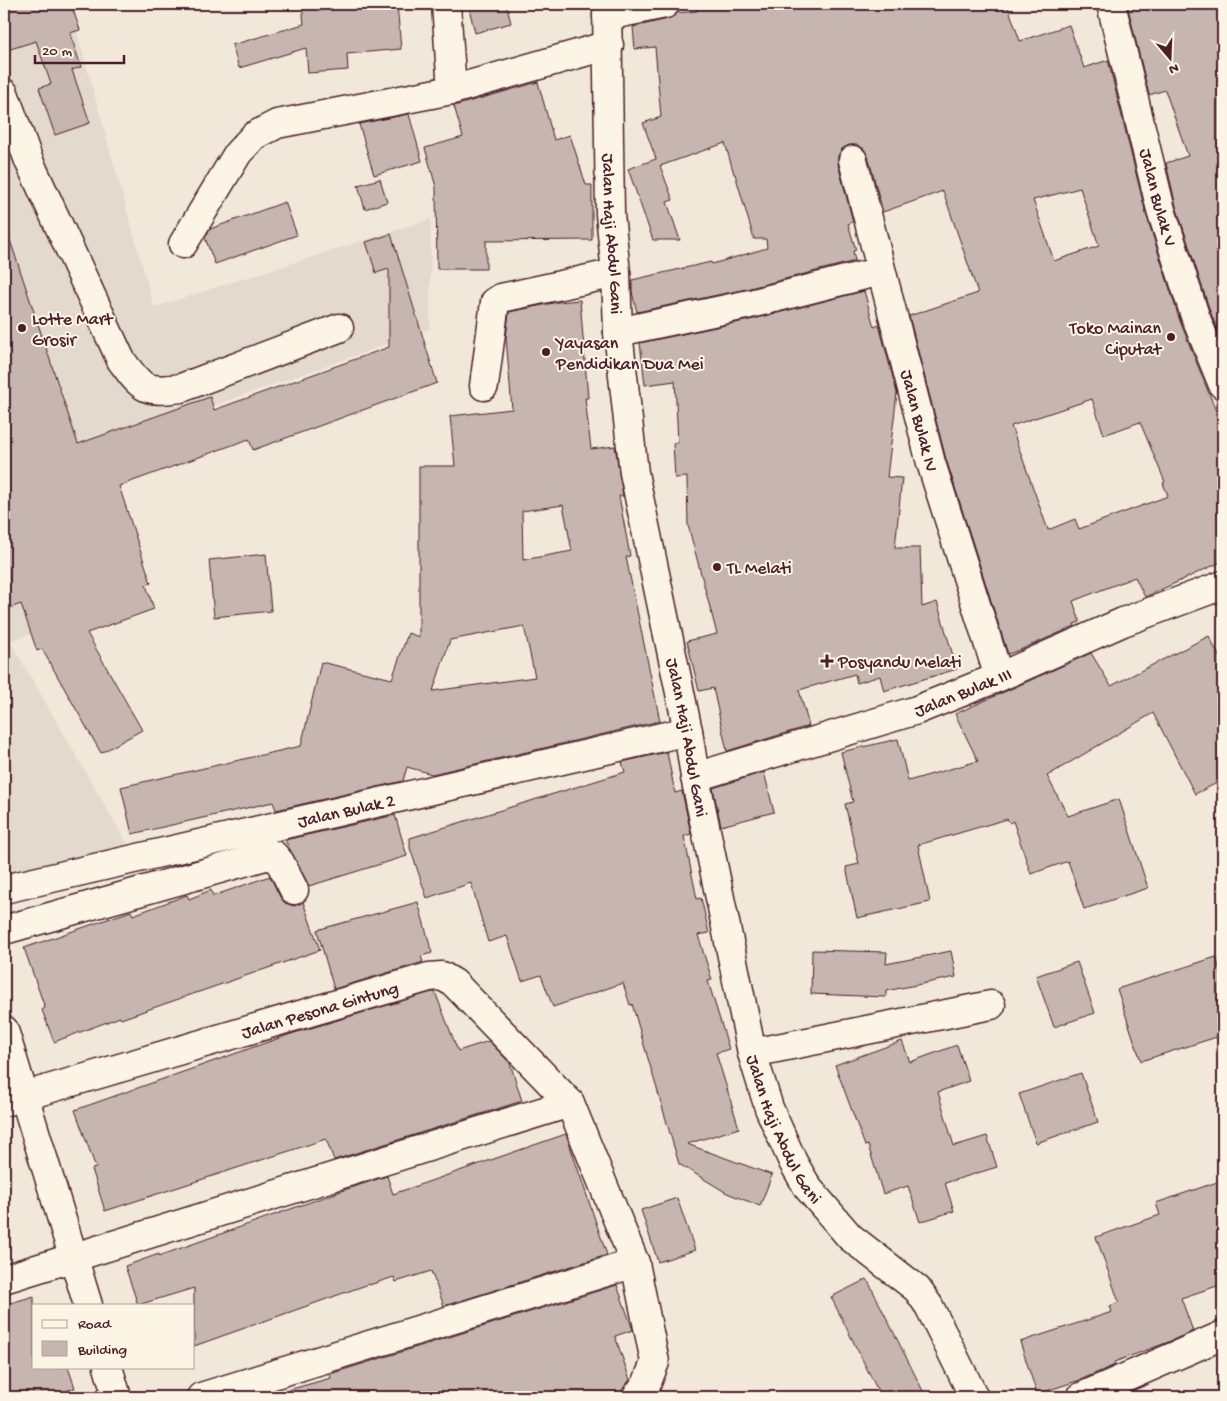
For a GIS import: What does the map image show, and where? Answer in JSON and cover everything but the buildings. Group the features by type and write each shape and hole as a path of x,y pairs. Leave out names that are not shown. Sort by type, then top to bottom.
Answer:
{"street":[{"path":"446,4 452,90"},
{"path":"607,10 665,4"},
{"name":"Jalan Bulak V","path":"1111,4 1162,210 1195,316 1223,385"},
{"name":"Jalan Haji Abdul Gani","path":"607,10 610,214 616,273 618,332 634,473 752,1053 769,1108 793,1162 808,1188 850,1237 917,1290 929,1306 974,1397"},
{"path":"184,244 238,153 254,136 276,124 452,90 609,45"},
{"path":"4,94 29,161 121,360 139,384 157,391 181,388 339,328"},
{"name":"Jalan Bulak IV","path":"853,160 931,463 999,677"},
{"path":"618,332 750,304 881,271"},
{"path":"484,386 495,302 501,298 616,273"},
{"name":"Jalan Bulak III","path":"695,777 917,710 999,677 1123,622 1223,585"},
{"name":"Jalan Bulak 2","path":"4,889 688,731"},
{"path":"4,930 265,856 274,855 280,862 294,890"},
{"name":"Jalan Pesona Gintung","path":"14,1099 429,976 442,976 454,983 570,1103 635,1263 655,1362 646,1384 636,1397"},
{"path":"752,1053 991,1005"},
{"path":"4,1030 14,1099 74,1257 88,1304"},
{"path":"4,1279 570,1103"},
{"path":"201,1397 635,1263"},
{"path":"1081,1397 1223,1336"},
{"path":"108,1368 117,1397"}],"shaded area":[{"path":"4,4 69,4 154,307 431,219 430,329 52,463 89,613 10,641 139,864 4,903"}],"place":[{"name":"Lotte Mart Grosir","path":"22,328"},
{"name":"Toko Mainan Ciputat","path":"1171,337"},
{"name":"Yayasan Pendidikan Dua Mei","path":"546,352"},
{"name":"TL Melati","path":"717,567"},
{"name":"Posyandu Melati","path":"827,661"}]}
